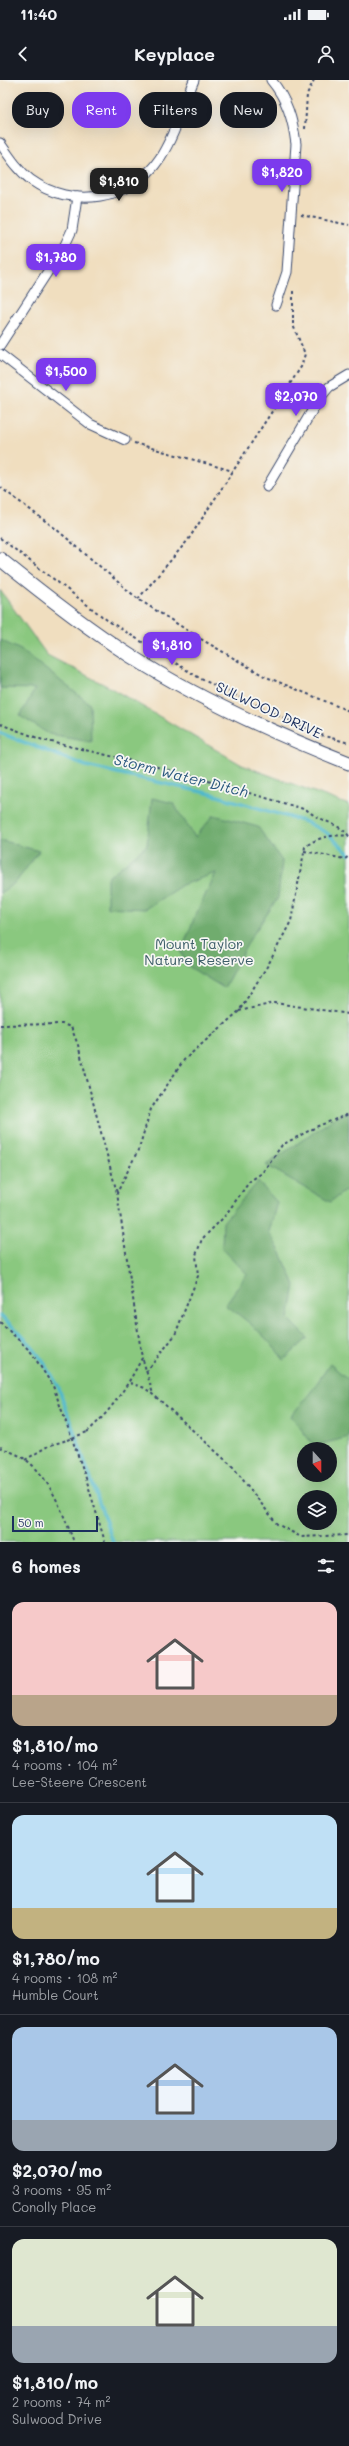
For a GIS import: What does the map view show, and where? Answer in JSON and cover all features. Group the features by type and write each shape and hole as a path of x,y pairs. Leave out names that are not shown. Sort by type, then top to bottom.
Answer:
{"main road":[{"name":"SULWOOD DRIVE","path":"0,559 69,614 129,655 192,692 282,737 349,763"}],"street":[{"path":"0,143 9,156 31,180 49,190 78,197 109,195 128,187 145,175 160,159 170,140 194,80"},
{"path":"271,80 287,105 294,124 296,144 287,272 276,306"},
{"path":"0,345 65,244 72,230 78,197"},
{"path":"0,354 90,424 125,440"},
{"path":"266,486 319,399 329,387 349,375"}],"path":[{"path":"291,213 349,225"},
{"path":"138,599 188,540 301,367 305,354 293,325 292,310"},
{"path":"125,440 233,471"},
{"path":"0,487 56,529 138,599 264,676 349,711"},
{"path":"0,538 108,620 201,679 321,735 349,743"},
{"path":"0,724 43,740 188,774 307,810 316,818 342,827 349,836"},
{"path":"117,1193 139,1148 151,1109 184,1060 239,1011 268,965 291,921 305,847 313,841 340,835 349,836"},
{"path":"304,851 345,859 349,856"},
{"path":"239,1011 275,1003 349,1014"},
{"path":"0,1024 62,1024 71,1027 78,1045 117,1193 142,1358 153,1395"},
{"path":"146,1372 175,1335 198,1276 196,1255 202,1239 224,1217 250,1181 262,1173 282,1145 318,1126 349,1114"},
{"path":"0,1322 31,1352 53,1386 105,1542"},
{"path":"26,1460 48,1446 87,1432 106,1416 130,1383 142,1358"},
{"path":"130,1383 145,1388 233,1467 277,1524 301,1537 349,1535"},
{"path":"0,1446 26,1460 46,1482 59,1504 74,1542"}],"green space":[{"name":"Mount Taylor Nature Reserve","path":"0,590 47,655 111,688 242,765 349,805 349,1542 0,1542"},
{"path":"0,640 21,650 90,704 91,741 49,734 20,716 35,689 0,688"},
{"path":"152,798 173,803 195,837 214,815 258,827 282,861 278,898 250,939 224,988 186,965 181,952 195,916 216,873 182,885 145,909 107,907 107,878 147,845"},
{"path":"0,840 39,851 16,882 0,893"},
{"path":"342,1113 349,1113 349,1188 330,1202 266,1165"},
{"path":"258,1182 277,1202 269,1232 281,1253 295,1285 289,1319 308,1338 284,1360 257,1330 225,1305 247,1274 222,1248 223,1222"},
{"path":"330,1364 349,1380 349,1437 330,1442 311,1442 291,1416 310,1393"}],"waterway":[{"name":"Storm Water Ditch","path":"0,733 86,766 211,794 306,822 327,833 349,854"},
{"path":"0,1316 18,1331 33,1348 58,1386 113,1542"}]}
